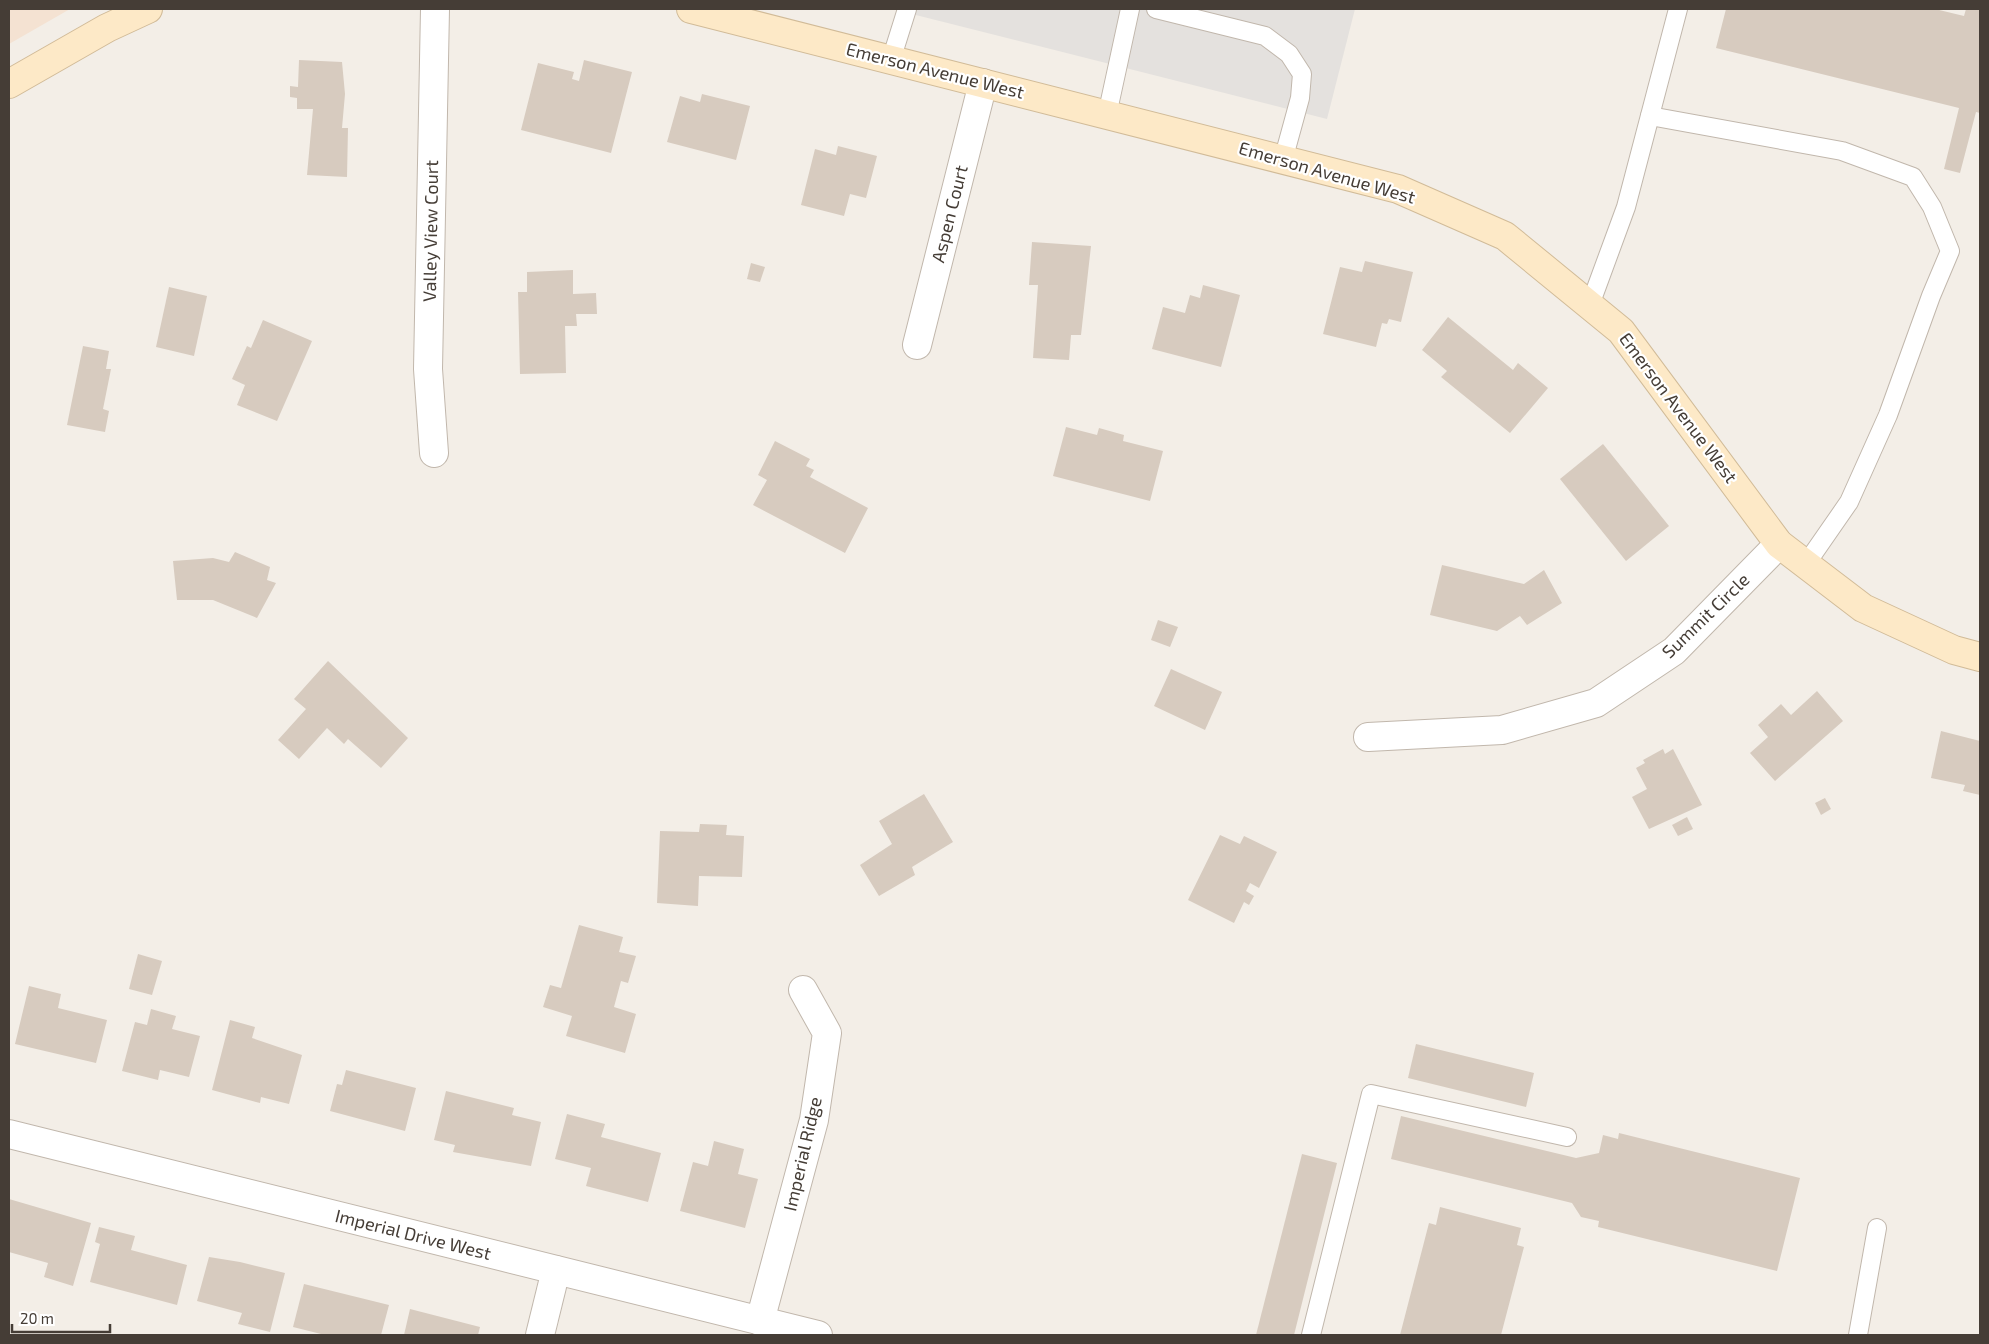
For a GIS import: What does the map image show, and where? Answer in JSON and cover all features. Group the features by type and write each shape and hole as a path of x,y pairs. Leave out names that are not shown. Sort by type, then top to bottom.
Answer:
{"street":[{"path":"9,84 107,28 148,9"},
{"name":"Valley View Court","path":"434,453 428,369 435,9"},
{"name":"Emerson Avenue West","path":"691,9 1398,189 1505,236 1621,331 1779,544 1863,608 1954,650 1980,657"},
{"name":"Aspen Court","path":"917,345 983,83"},
{"name":"Summit Circle","path":"1368,737 1502,730 1596,703 1674,651 1779,544"},
{"name":"Imperial Ridge","path":"760,1321 814,1120 827,1032 802,990"},
{"name":"Imperial Drive West","path":"9,1134 818,1335"},
{"path":"540,1335 556,1270"}],"lane":[{"path":"891,60 907,9"},
{"path":"1106,115 1130,9"},
{"path":"1156,9 1265,36 1289,54 1302,74 1300,98 1283,160"},
{"path":"1590,306 1626,207 1678,9"},
{"path":"1650,116 1842,151 1912,177 1932,207 1950,251 1931,296 1888,415 1849,502 1806,564"},
{"path":"1312,1335 1371,1094 1567,1137"},
{"path":"1858,1335 1877,1228"}],"shaded area":[{"path":"9,9 70,9 9,44"},
{"path":"892,9 1355,9 1327,119"}],"building":[{"path":"1726,9 1935,9 1964,16 1966,9 1980,9 1980,113 1976,112 1960,173 1944,169 1959,108 1716,48"},
{"path":"299,60 342,62 345,94 342,128 348,128 347,177 307,175 313,109 297,109 297,98 290,97 290,86 298,87"},
{"path":"584,60 632,72 611,153 521,130 538,63 574,72 572,79 579,81"},
{"path":"702,94 750,106 736,160 667,142 680,96 700,102"},
{"path":"838,146 877,156 866,198 850,194 844,216 801,205 815,149 836,155"},
{"path":"1032,242 1091,246 1081,335 1071,335 1069,360 1033,358 1038,285 1029,285"},
{"path":"1365,261 1413,272 1401,322 1389,319 1387,324 1382,323 1376,347 1323,334 1340,267 1362,272"},
{"path":"751,263 765,267 760,282 747,279"},
{"path":"573,270 573,294 596,293 597,314 576,314 577,326 565,326 566,373 520,374 518,292 527,292 527,272"},
{"path":"1203,285 1240,295 1221,367 1152,349 1163,307 1185,313 1190,295 1200,298"},
{"path":"169,287 207,296 194,356 156,347"},
{"path":"1448,317 1513,370 1518,363 1548,388 1510,433 1441,377 1447,371 1422,350"},
{"path":"263,320 312,341 277,421 237,405 245,385 232,379 247,346 251,348"},
{"path":"83,346 109,351 106,369 111,369 103,409 109,411 105,432 67,425"},
{"path":"1066,427 1097,435 1099,428 1124,435 1123,441 1163,451 1150,501 1053,476"},
{"path":"775,441 810,459 806,466 814,470 810,477 868,508 845,553 753,505 767,480 758,475"},
{"path":"1603,444 1669,526 1626,561 1560,479"},
{"path":"235,552 270,567 267,580 276,583 257,618 213,600 177,600 173,561 213,558 229,562"},
{"path":"1442,565 1524,584 1544,570 1562,603 1527,625 1520,616 1497,631 1430,615"},
{"path":"1158,620 1178,627 1170,647 1151,640"},
{"path":"328,661 408,738 381,768 348,739 344,744 327,728 299,759 278,740 306,709 294,699"},
{"path":"1171,669 1222,692 1205,730 1154,706"},
{"path":"1817,691 1843,721 1775,781 1750,753 1768,737 1758,725 1781,704 1791,715"},
{"path":"1941,731 1980,741 1980,795 1963,791 1965,785 1931,778"},
{"path":"1663,749 1665,754 1673,749 1702,805 1649,829 1632,797 1647,789 1636,768 1645,763 1643,760"},
{"path":"924,794 953,842 912,867 915,875 879,896 860,865 892,844 879,821"},
{"path":"1825,798 1831,809 1821,815 1815,803"},
{"path":"1687,817 1693,829 1678,836 1672,825"},
{"path":"700,824 727,825 726,835 744,836 742,877 699,876 698,906 657,903 660,831 699,832"},
{"path":"1220,835 1240,844 1244,836 1277,852 1259,888 1250,883 1246,891 1254,896 1249,905 1244,902 1234,923 1188,900"},
{"path":"579,925 623,937 619,952 636,956 628,983 621,981 614,1007 636,1014 625,1053 566,1036 572,1016 543,1007 550,985 561,988"},
{"path":"138,954 162,961 152,995 129,989"},
{"path":"29,986 61,994 58,1008 107,1020 96,1063 15,1044"},
{"path":"151,1009 176,1016 172,1029 200,1036 189,1077 160,1070 158,1080 122,1071 135,1022 147,1025"},
{"path":"230,1020 255,1027 252,1038 302,1055 289,1104 261,1097 260,1103 212,1090"},
{"path":"1416,1044 1534,1073 1526,1107 1408,1078"},
{"path":"346,1070 416,1088 405,1131 330,1111 337,1084 342,1085"},
{"path":"446,1091 514,1108 512,1115 541,1122 531,1166 453,1152 455,1145 434,1140"},
{"path":"567,1114 605,1124 601,1137 661,1153 648,1202 586,1186 591,1168 555,1159"},
{"path":"1401,1116 1576,1158 1599,1153 1603,1135 1618,1139 1619,1133 1800,1178 1777,1271 1598,1227 1599,1221 1581,1217 1572,1203 1391,1159"},
{"path":"714,1141 744,1149 738,1174 758,1179 745,1228 680,1211 693,1162 708,1166"},
{"path":"1302,1154 1337,1163 1294,1335 1256,1335"},
{"path":"9,1199 91,1223 73,1286 44,1277 48,1263 9,1252"},
{"path":"1440,1207 1521,1228 1517,1245 1524,1247 1501,1335 1400,1335 1429,1223 1436,1225"},
{"path":"99,1227 135,1236 131,1250 187,1265 177,1305 90,1282 100,1244 95,1242"},
{"path":"209,1257 285,1273 270,1332 238,1324 242,1313 197,1301"},
{"path":"304,1284 389,1305 381,1335 325,1335 293,1327"},
{"path":"410,1309 480,1327 478,1335 404,1335"}]}
